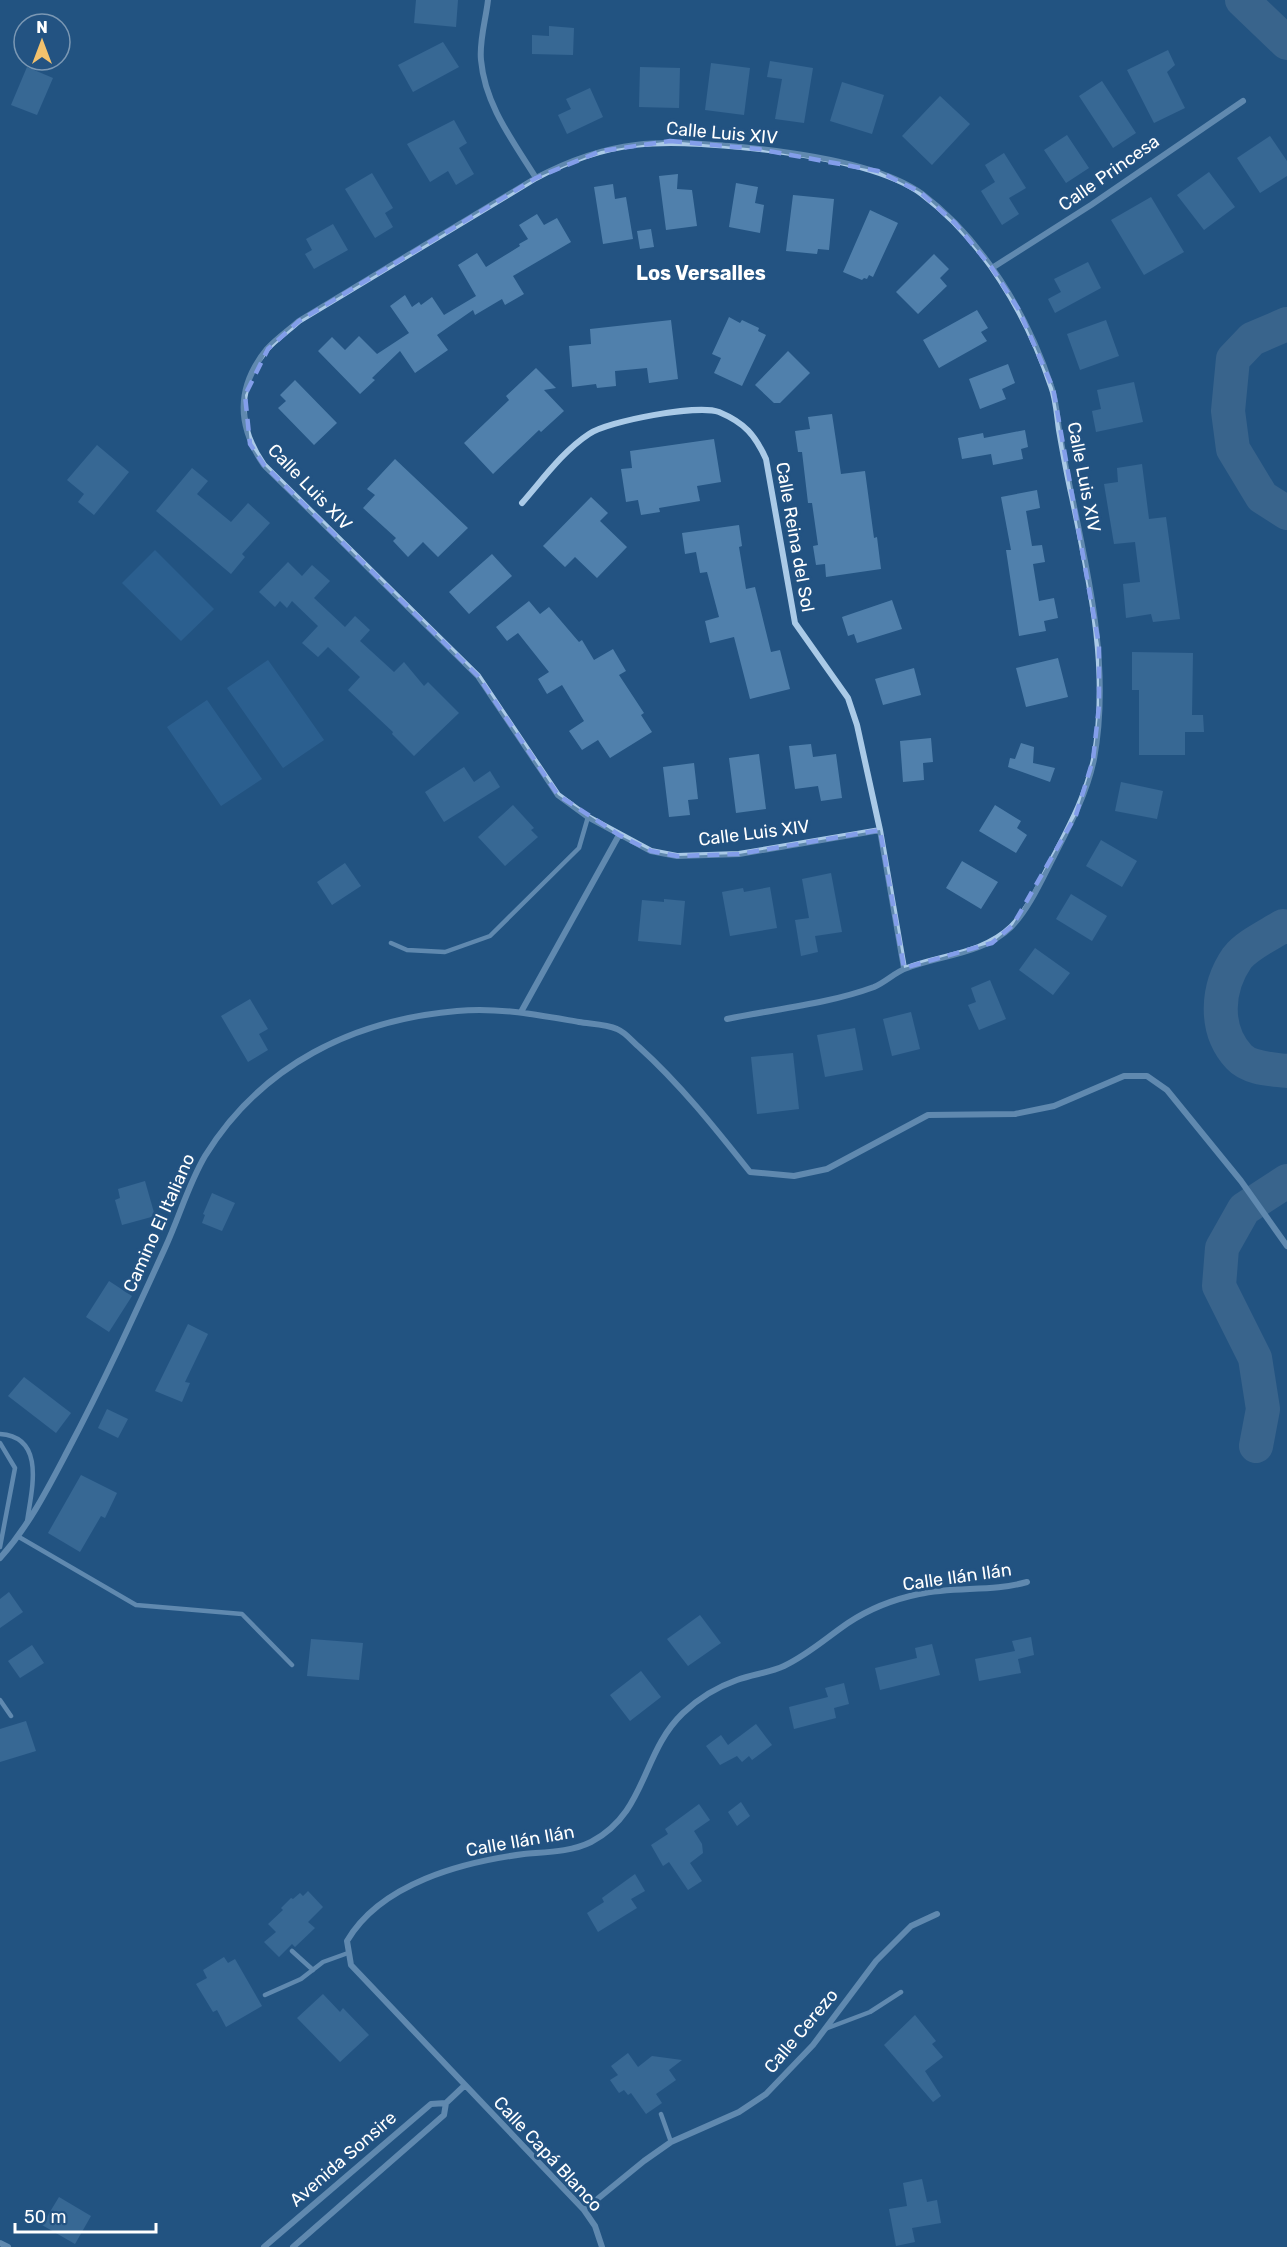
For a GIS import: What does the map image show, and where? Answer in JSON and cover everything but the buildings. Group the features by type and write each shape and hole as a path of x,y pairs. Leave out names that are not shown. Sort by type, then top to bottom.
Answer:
{"street":[{"path":"488,0 481,59 487,88 495,112 536,178"},
{"name":"Calle Princesa","path":"992,268 1091,205 1243,100"},
{"name":"Calle Luis XIV","path":"727,1018 854,993 878,986 904,968 992,943 1013,925 1043,877 1076,815 1094,760 1099,706 1098,645 1053,388 1019,310 992,268 955,223 920,192 878,171 759,149 670,141 601,151 569,160 299,321 268,349 253,372 245,395 244,420 250,444 264,465 478,676 558,795 588,817 620,835 651,850 677,856 714,856 880,830"},
{"name":"Calle Reina del Sol","path":"522,502 569,449 591,432 615,423 660,414 717,411 741,424 756,438 766,459 795,623 848,698 857,725 880,830 904,968"},
{"path":"521,1012 620,835"},
{"name":"Camino El Italiano","path":"0,1558 19,1537 26,1525 111,1364 174,1227 192,1180 217,1139 246,1103 296,1061 311,1052 368,1029 428,1014 481,1010 521,1012 619,1029 657,1063 696,1105 750,1172 794,1176 827,1169 928,1115 1015,1114 1054,1106 1124,1076 1147,1076 1167,1090 1240,1181 1287,1246"},
{"name":"Calle Ilán Ilán","path":"348,1953 347,1941 361,1922 383,1903 432,1877 490,1859 571,1849 606,1834 630,1810 653,1755 669,1730 682,1714 714,1690 738,1679 784,1666 815,1650 850,1622 896,1601 943,1590 1012,1586 1027,1582"},
{"name":"Calle Cerezo","path":"584,2210 644,2160 671,2142 739,2112 766,2094 789,2072 825,2029 884,1952 911,1926 937,1914"},
{"path":"348,1953 351,1965 362,1978 464,2086"},
{"name":"Avenida Sonsire","path":"293,2247 444,2115 446,2103 464,2086"},
{"name":"Calle Capá Blanco","path":"464,2086 584,2210 595,2226 602,2247"},
{"name":"Avenida Sonsire","path":"264,2247 431,2104 446,2103"},
{"path":"0,2243 8,2247"}],"lane":[{"path":"391,943 406,950 445,952 490,936 579,848 588,817"},
{"path":"0,1434 17,1438 31,1454 33,1478 26,1525"},
{"path":"0,1443 15,1468 0,1547"},
{"path":"19,1537 136,1605 242,1614 292,1665"},
{"path":"0,1700 11,1716"},
{"path":"292,1952 313,1970"},
{"path":"265,1995 301,1980 323,1962 348,1953"},
{"path":"825,2029 870,2012 901,1992"},
{"path":"661,2114 671,2142"}],"highlighted area":[{"path":"670,141 758,149 878,171 920,192 955,223 992,268 1019,310 1053,388 1099,645 1099,706 1093,760 1076,815 1013,925 992,943 904,968 880,830 739,854 677,856 651,851 619,835 558,795 478,676 264,465 250,444 245,395 268,349 299,321 536,178 601,151"}],"shaded area":[{"path":"155,550 214,609 181,641 122,583"},
{"path":"268,660 324,740 283,768 227,688"},
{"path":"207,700 262,779 221,806 167,727"}],"waterway":[{"path":"1242,0 1287,43"},
{"path":"1287,324 1252,339 1233,359 1228,411 1233,449 1262,497 1287,513"},
{"path":"1287,927 1283,926 1246,949 1237,958 1225,982 1221,1008 1225,1034 1239,1057 1255,1066 1287,1071"},
{"path":"1256,1446 1263,1409 1255,1358 1219,1286 1222,1248 1244,1209 1287,1181"}],"district":[{"name":"Los Versalles","path":"701,273"}]}
